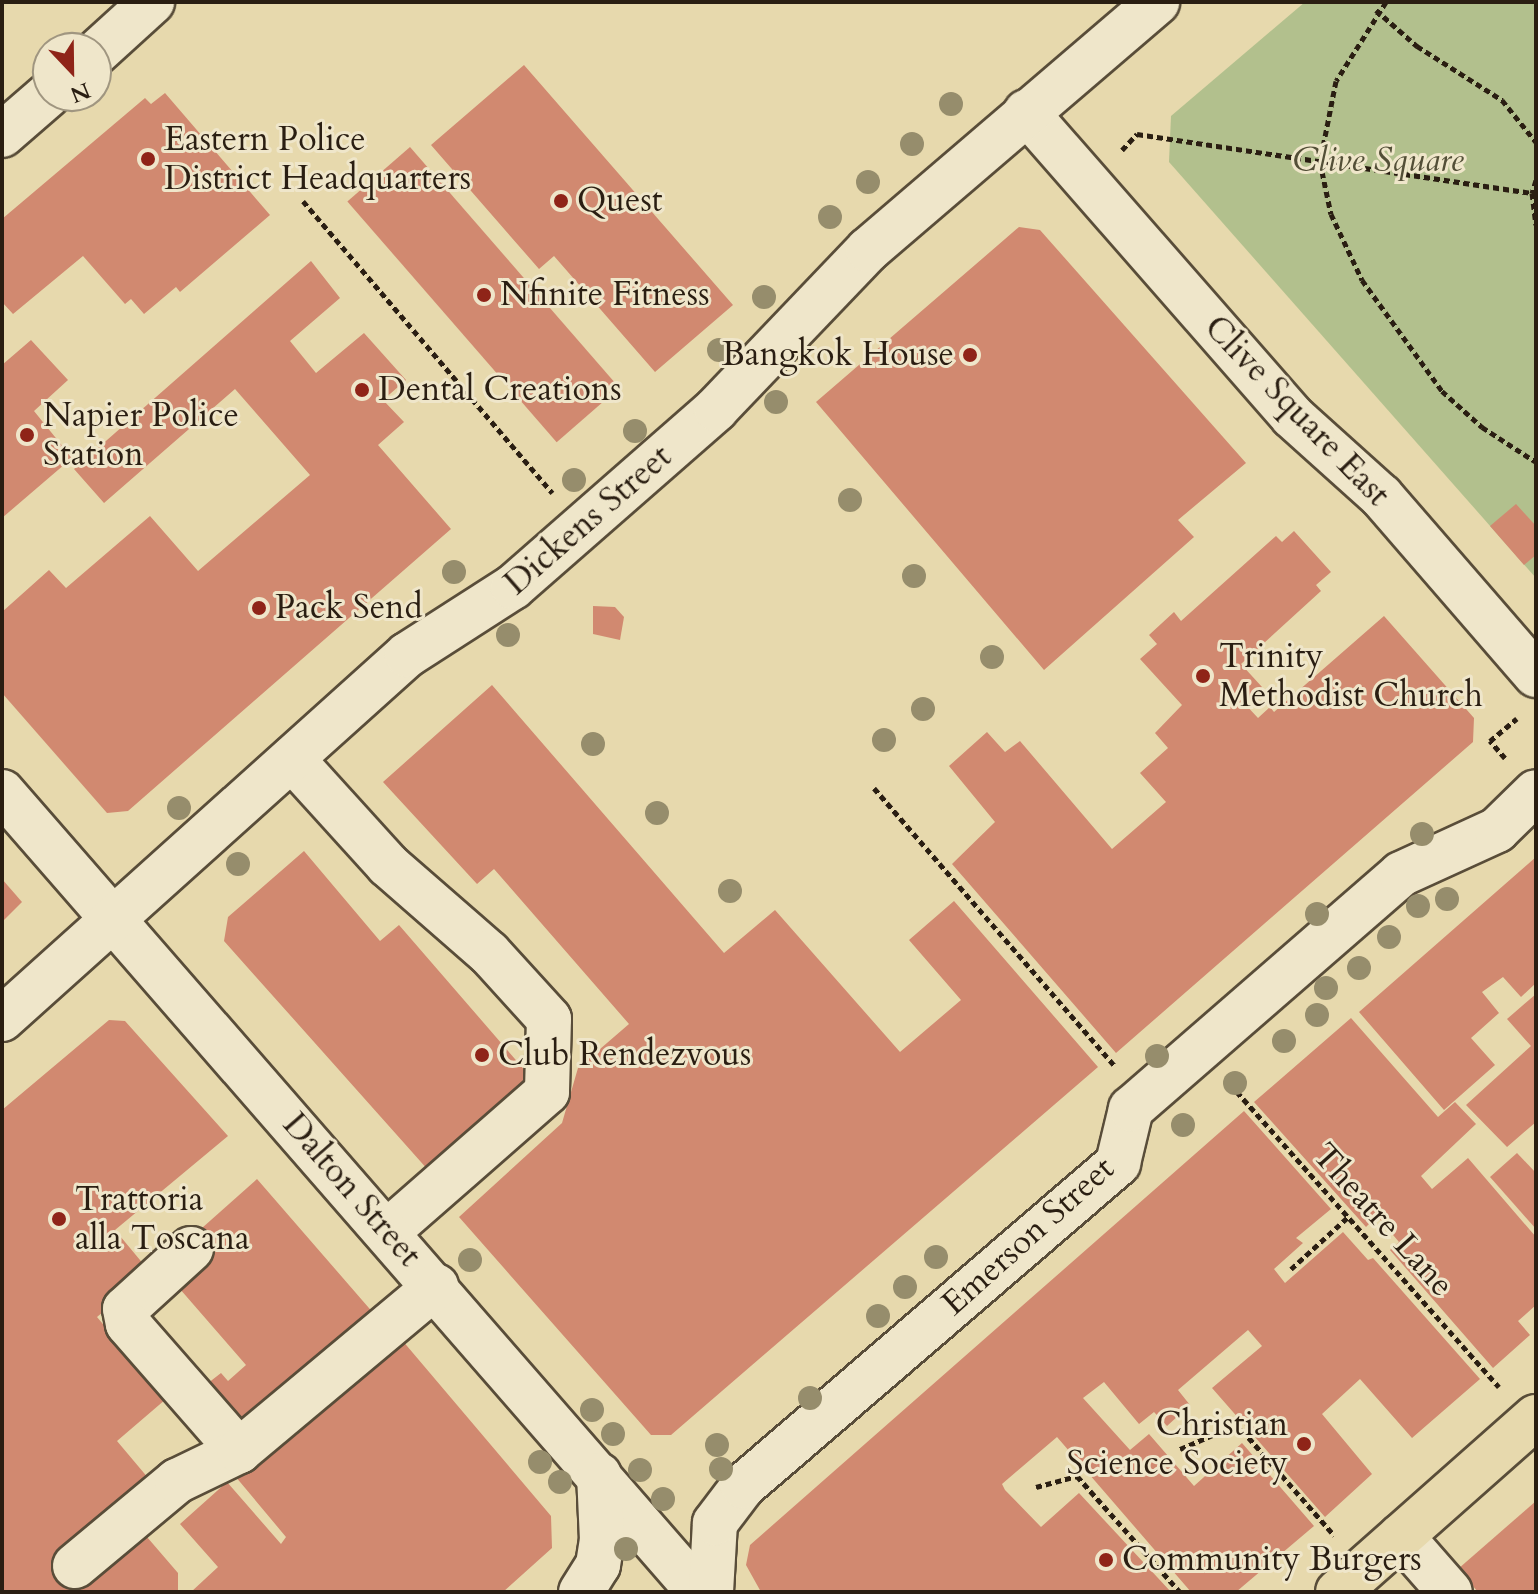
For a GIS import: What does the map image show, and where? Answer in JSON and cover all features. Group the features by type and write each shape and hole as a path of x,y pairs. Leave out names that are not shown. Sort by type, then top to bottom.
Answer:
{"main road":[{"path":"1351,1581 1533,1419"}],"street":[{"path":"112,38 152,2"},
{"name":"Dickens Street","path":"2,1019 407,655 513,587 579,524 716,409 868,250 1157,2"},
{"path":"2,135 32,109"},
{"name":"Clive Square East","path":"1026,112 1292,416 1381,496 1536,675"},
{"path":"292,759 388,865 489,953 549,1019 547,1092 388,1231"},
{"name":"Dalton Street","path":"2,792 436,1286 699,1592"},
{"name":"Emerson Street","path":"711,1592 715,1523 743,1486 1118,1163 1131,1109 1401,874 1497,830 1536,792"},
{"path":"191,1249 125,1309 128,1324 239,1451"},
{"path":"75,1566 177,1481 239,1451 436,1286"},
{"path":"581,1592 598,1565 602,1540 594,1469"},
{"path":"1401,1536 1450,1592"}],"path":[{"path":"1386,2 1376,10 1336,81 1320,162 1331,214 1362,280 1442,391 1514,451 1536,462"},
{"path":"1376,10 1417,46 1502,100 1536,142"},
{"path":"1088,185 1137,134 1532,193"},
{"path":"1536,180 1532,193 1536,225"},
{"path":"303,201 579,524"},
{"path":"874,788 1143,1098"},
{"name":"Theatre Lane","path":"1199,1051 1533,1419"},
{"path":"1291,1269 1348,1217"},
{"path":"1180,1449 1227,1429 1242,1430 1351,1581"},
{"path":"1036,1487 1077,1476 1180,1592"}],"green space":[{"name":"Clive Square","path":"1305,2 1536,2 1536,578 1169,162 1171,116"}],"building":[{"name":"Quest","path":"524,65 733,305 655,372 554,256 539,269 431,145"},
{"name":"Eastern Police District Headquarters","path":"165,93 270,215 180,292 176,287 144,314 131,299 125,304 83,256 13,314 2,302 2,219 145,98 151,104"},
{"name":"Nfinite Fitness","path":"410,147 619,388 557,442 347,201"},
{"path":"1019,227 1040,230 1246,463 1178,520 1194,537 1044,670 816,402"},
{"path":"311,261 340,298 290,341 316,373 364,333 406,380 383,400 404,422 378,445 451,529 128,811 107,813 2,693 2,612 49,570 66,588 150,516 198,571 310,475 235,389 104,503 74,469"},
{"name":"Napier Police Station","path":"31,340 68,380 34,411 72,458 2,518 2,365"},
{"path":"1516,504 1536,526 1536,555 1524,565 1490,526"},
{"path":"1294,531 1331,572 1316,585 1321,591 1241,664 1262,687 1244,703 1258,718 1270,707 1274,712 1384,616 1474,718 1473,742 1116,1053 952,864 995,822 949,766 987,732 1005,752 1020,741 1112,849 1166,802 1140,773 1168,748 1155,733 1182,705 1140,659 1157,644 1149,635 1174,612 1181,621 1276,536 1282,542"},
{"path":"593,606 615,607 624,617 620,640 593,634"},
{"path":"492,685 724,953 775,910 900,1052 961,1000 909,940 954,901 1098,1067 671,1435 651,1435 459,1217 562,1123 578,1068 629,1024 494,869 477,884 383,782"},
{"path":"304,851 380,941 399,925 528,1074 527,1085 429,1171 224,941 228,917"},
{"path":"1536,857 1536,983 1521,997 1503,977 1482,992 1499,1013 1471,1038 1495,1065 1444,1110 1359,1012"},
{"path":"2,879 22,902 2,922"},
{"path":"1536,994 1536,1122 1507,1147 1466,1105 1531,1046 1507,1019"},
{"path":"1351,1018 1438,1117 1455,1102 1476,1124 1421,1176 1432,1189 1468,1158 1536,1237 1536,1305 1518,1321 1530,1335 1493,1368 1390,1250 1399,1242 1377,1216 1366,1227 1254,1102"},
{"path":"109,1020 125,1021 228,1136 115,1230 150,1272 97,1317 166,1399 117,1441 149,1479 109,1551 147,1537 178,1573 178,1592 2,1592 2,1110"},
{"path":"1244,1111 1331,1209 1296,1238 1303,1243 1274,1269 1285,1283 1343,1232 1368,1260 1373,1258 1480,1379 1412,1438 1360,1379 1322,1414 1372,1474 1325,1517 1212,1388 1262,1346 1248,1330 1178,1390 1190,1405 1167,1426 1154,1412 1139,1424 1104,1382 1083,1398 1130,1450 1149,1434 1194,1486 1242,1443 1314,1526 1236,1592 1191,1592 1057,1437 1002,1484 1005,1490 1041,1527 1079,1493 1171,1592 761,1592 746,1565 750,1545"},
{"path":"1517,1153 1536,1173 1536,1229 1490,1177"},
{"path":"257,1179 375,1315 253,1422 234,1421 203,1387 221,1373 228,1381 246,1365 173,1281 193,1236"},
{"path":"396,1333 551,1516 552,1548 503,1592 191,1592 218,1567 180,1524 227,1482 281,1544 286,1537 235,1476"},
{"path":"1536,1501 1536,1592 1478,1592 1458,1569"}],"place":[{"name":"Eastern Police District Headquarters","path":"148,159"},
{"name":"Quest","path":"561,201"},
{"name":"Nfinite Fitness","path":"484,295"},
{"name":"Bangkok House","path":"970,355"},
{"name":"Dental Creations","path":"362,390"},
{"name":"Napier Police Station","path":"27,435"},
{"name":"Pack Send","path":"259,608"},
{"name":"Trinity Methodist Church","path":"1203,676"},
{"name":"Club Rendezvous","path":"482,1055"},
{"name":"Trattoria alla Toscana","path":"59,1219"},
{"name":"Christian Science Society","path":"1304,1444"},
{"name":"Community Burgers","path":"1106,1560"}]}
